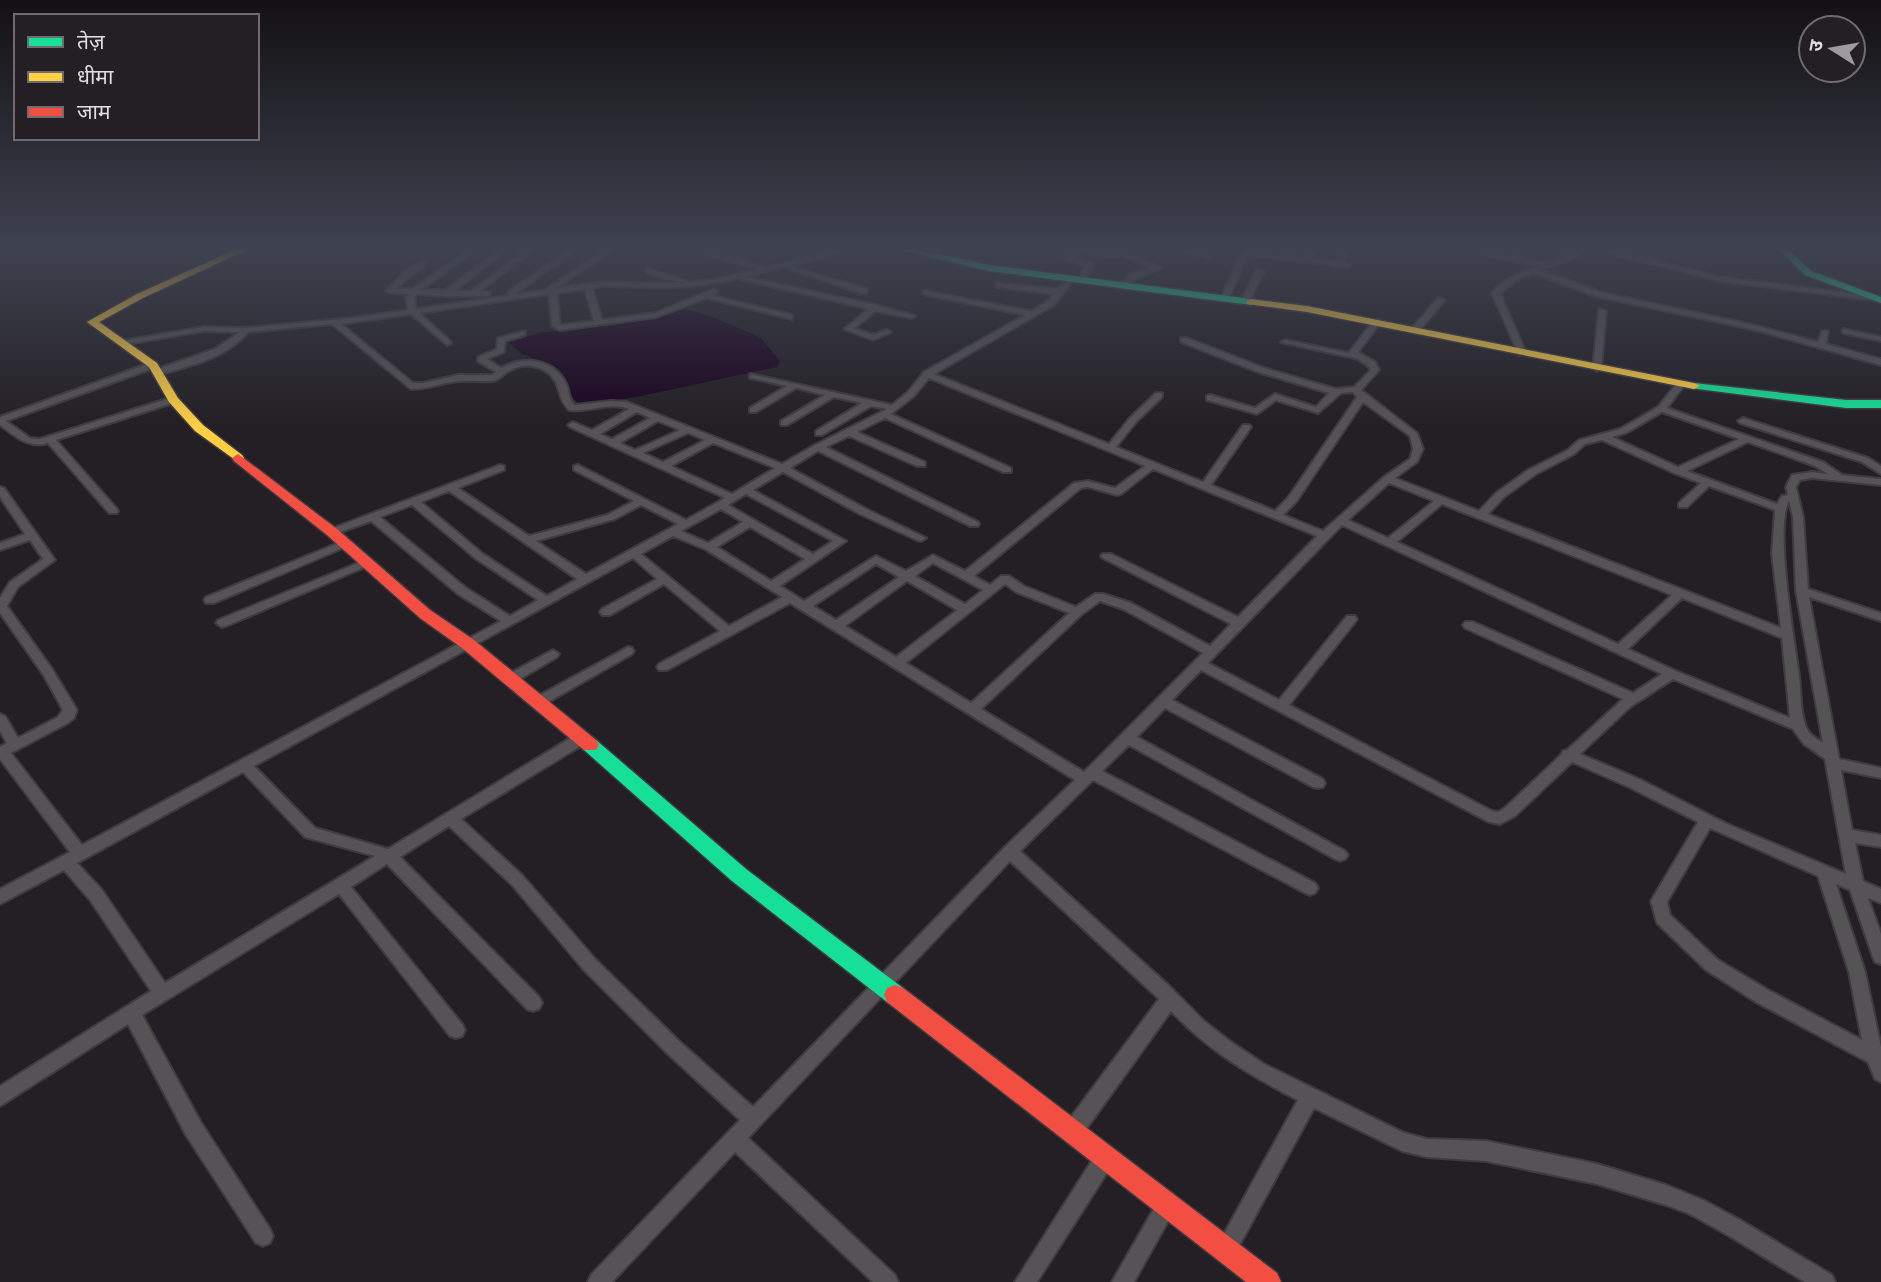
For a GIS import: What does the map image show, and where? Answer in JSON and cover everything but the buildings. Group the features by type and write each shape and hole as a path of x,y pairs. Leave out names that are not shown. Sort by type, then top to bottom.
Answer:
{"street":[{"path":"120,307 92,322 156,368 173,400 199,428 332,531 425,614 468,644 582,738 739,874 1268,1282"},
{"path":"411,307 412,311 447,343"},
{"path":"121,343 204,329 246,330 334,322 442,307"},
{"path":"553,307 557,326 656,315 678,307"},
{"path":"594,307 599,323"},
{"path":"752,307 789,317"},
{"path":"887,332 873,338 848,329 876,307 911,316"},
{"path":"997,307 1034,314"},
{"path":"1,892 72,857 547,601 721,505 818,447 852,433 889,412 911,394 927,374 1043,307"},
{"path":"1282,307 1377,322 1681,384 1767,397 1846,404 1881,404"},
{"path":"1415,330 1435,307"},
{"path":"1502,307 1522,353"},
{"path":"1662,307 1718,318 1881,362"},
{"path":"1597,368 1602,311"},
{"path":"334,322 411,386 458,378 494,378 521,363 532,363 553,372 562,384 565,401 572,408 585,409 612,403 636,409 783,468 864,512 921,538"},
{"path":"1356,356 1353,353 1377,322"},
{"path":"0,421 156,368 212,352 239,338 246,330"},
{"path":"1846,331 1881,339"},
{"path":"501,372 481,359 501,350 501,340 522,333"},
{"path":"1821,346 1825,333"},
{"path":"598,1282 1010,851 1164,702 1324,535 1418,455 1417,442 1406,428 1359,393 1335,392 1261,370 1184,340"},
{"path":"1277,515 1292,500 1375,370 1372,364 1356,356 1285,342"},
{"path":"927,374 1324,535"},
{"path":"753,376 869,403 1007,470"},
{"path":"1481,515 1500,495 1532,472 1571,452 1582,442 1623,431 1661,410 1681,384"},
{"path":"753,410 794,386"},
{"path":"1210,398 1257,411 1275,397 1315,410 1321,409 1335,392"},
{"path":"784,423 831,395"},
{"path":"1110,449 1133,420 1159,395"},
{"path":"0,421 33,443 50,440 173,400"},
{"path":"818,433 869,403"},
{"path":"593,434 636,409"},
{"path":"1661,410 1819,464 1838,476"},
{"path":"612,443 657,418"},
{"path":"1743,421 1865,460 1881,471"},
{"path":"573,425 733,498"},
{"path":"1206,486 1246,427"},
{"path":"636,453 687,430"},
{"path":"852,433 921,464"},
{"path":"1602,436 1678,471 1780,508"},
{"path":"1678,471 1746,439"},
{"path":"50,440 113,511"},
{"path":"664,466 712,440"},
{"path":"818,447 974,524"},
{"path":"966,576 1079,485 1088,484 1117,492 1151,466"},
{"path":"332,531 500,468"},
{"path":"578,468 685,524"},
{"path":"1881,482 1812,474 1796,477 1791,487 1798,517 1802,591 1846,835 1856,885 1881,957"},
{"path":"1388,479 1789,636"},
{"path":"1683,505 1707,482"},
{"path":"450,487 585,579"},
{"path":"0,490 49,560 14,585 1,606 48,671 70,710 62,720 6,750"},
{"path":"746,490 841,541 771,586"},
{"path":"1793,497 1786,498 1780,508 1778,554 1796,702 1795,724 1802,735 1832,760 1863,771 1881,773"},
{"path":"1389,543 1442,499"},
{"path":"527,540 611,517 642,500"},
{"path":"414,501 479,556 547,601"},
{"path":"721,505 813,559"},
{"path":"373,517 462,591 510,621"},
{"path":"1340,520 1672,674 1795,724"},
{"path":"709,547 748,523"},
{"path":"671,531 709,547 972,710 1088,775 1310,888"},
{"path":"0,547 33,535"},
{"path":"210,600 346,543"},
{"path":"633,553 727,630"},
{"path":"1107,556 1239,623"},
{"path":"836,626 933,558 991,590"},
{"path":"804,606 876,559 965,610"},
{"path":"222,623 368,562"},
{"path":"606,612 665,579"},
{"path":"896,664 1004,579 1077,612"},
{"path":"1802,591 1881,617"},
{"path":"1619,650 1680,594"},
{"path":"972,710 1077,612 1099,597 1128,606 1210,651"},
{"path":"663,667 790,598"},
{"path":"1281,706 1351,619"},
{"path":"1469,625 1634,699"},
{"path":"538,702 628,651"},
{"path":"510,680 553,654"},
{"path":"1199,664 1489,816 1500,818 1510,812 1569,755 1634,699 1672,674"},
{"path":"1164,702 1318,783"},
{"path":"0,719 6,750 96,895 163,993"},
{"path":"0,1097 163,993 582,738"},
{"path":"1128,738 1340,855"},
{"path":"1569,755 1825,874 1881,897"},
{"path":"244,764 310,833 379,851 390,857 533,1003"},
{"path":"451,819 517,880 599,974 754,1121"},
{"path":"1707,820 1659,901 1663,918 1723,972 1874,1056"},
{"path":"1846,835 1881,841"},
{"path":"1010,851 1198,1027 1258,1070 1402,1142 1427,1148 1498,1153 1597,1174 1666,1195 1696,1207 1825,1282"},
{"path":"1825,874 1857,972 1874,1056 1881,1073"},
{"path":"341,886 456,1030"},
{"path":"1072,1133 1170,998"},
{"path":"131,1013 193,1128 263,1236"},
{"path":"1225,1250 1310,1097"},
{"path":"736,1140 888,1282"},
{"path":"1025,1282 1105,1158"},
{"path":"1122,1282 1167,1205"}],"shaded area":[{"path":"685,309 713,317 761,338 780,361 777,367 581,406 537,360 521,353 508,342 539,333 629,323"}],"traffic: fast":[{"path":"1694,386 1846,404 1881,404"},
{"path":"590,745 739,875 895,995"}],"traffic: slow":[{"path":"120,307 92,322 153,365 173,400 199,428 238,458"},
{"path":"1290,307 1694,386"}],"traffic: jam":[{"path":"238,458 332,532 425,614 468,644 590,745"},
{"path":"895,995 1268,1282"}]}
